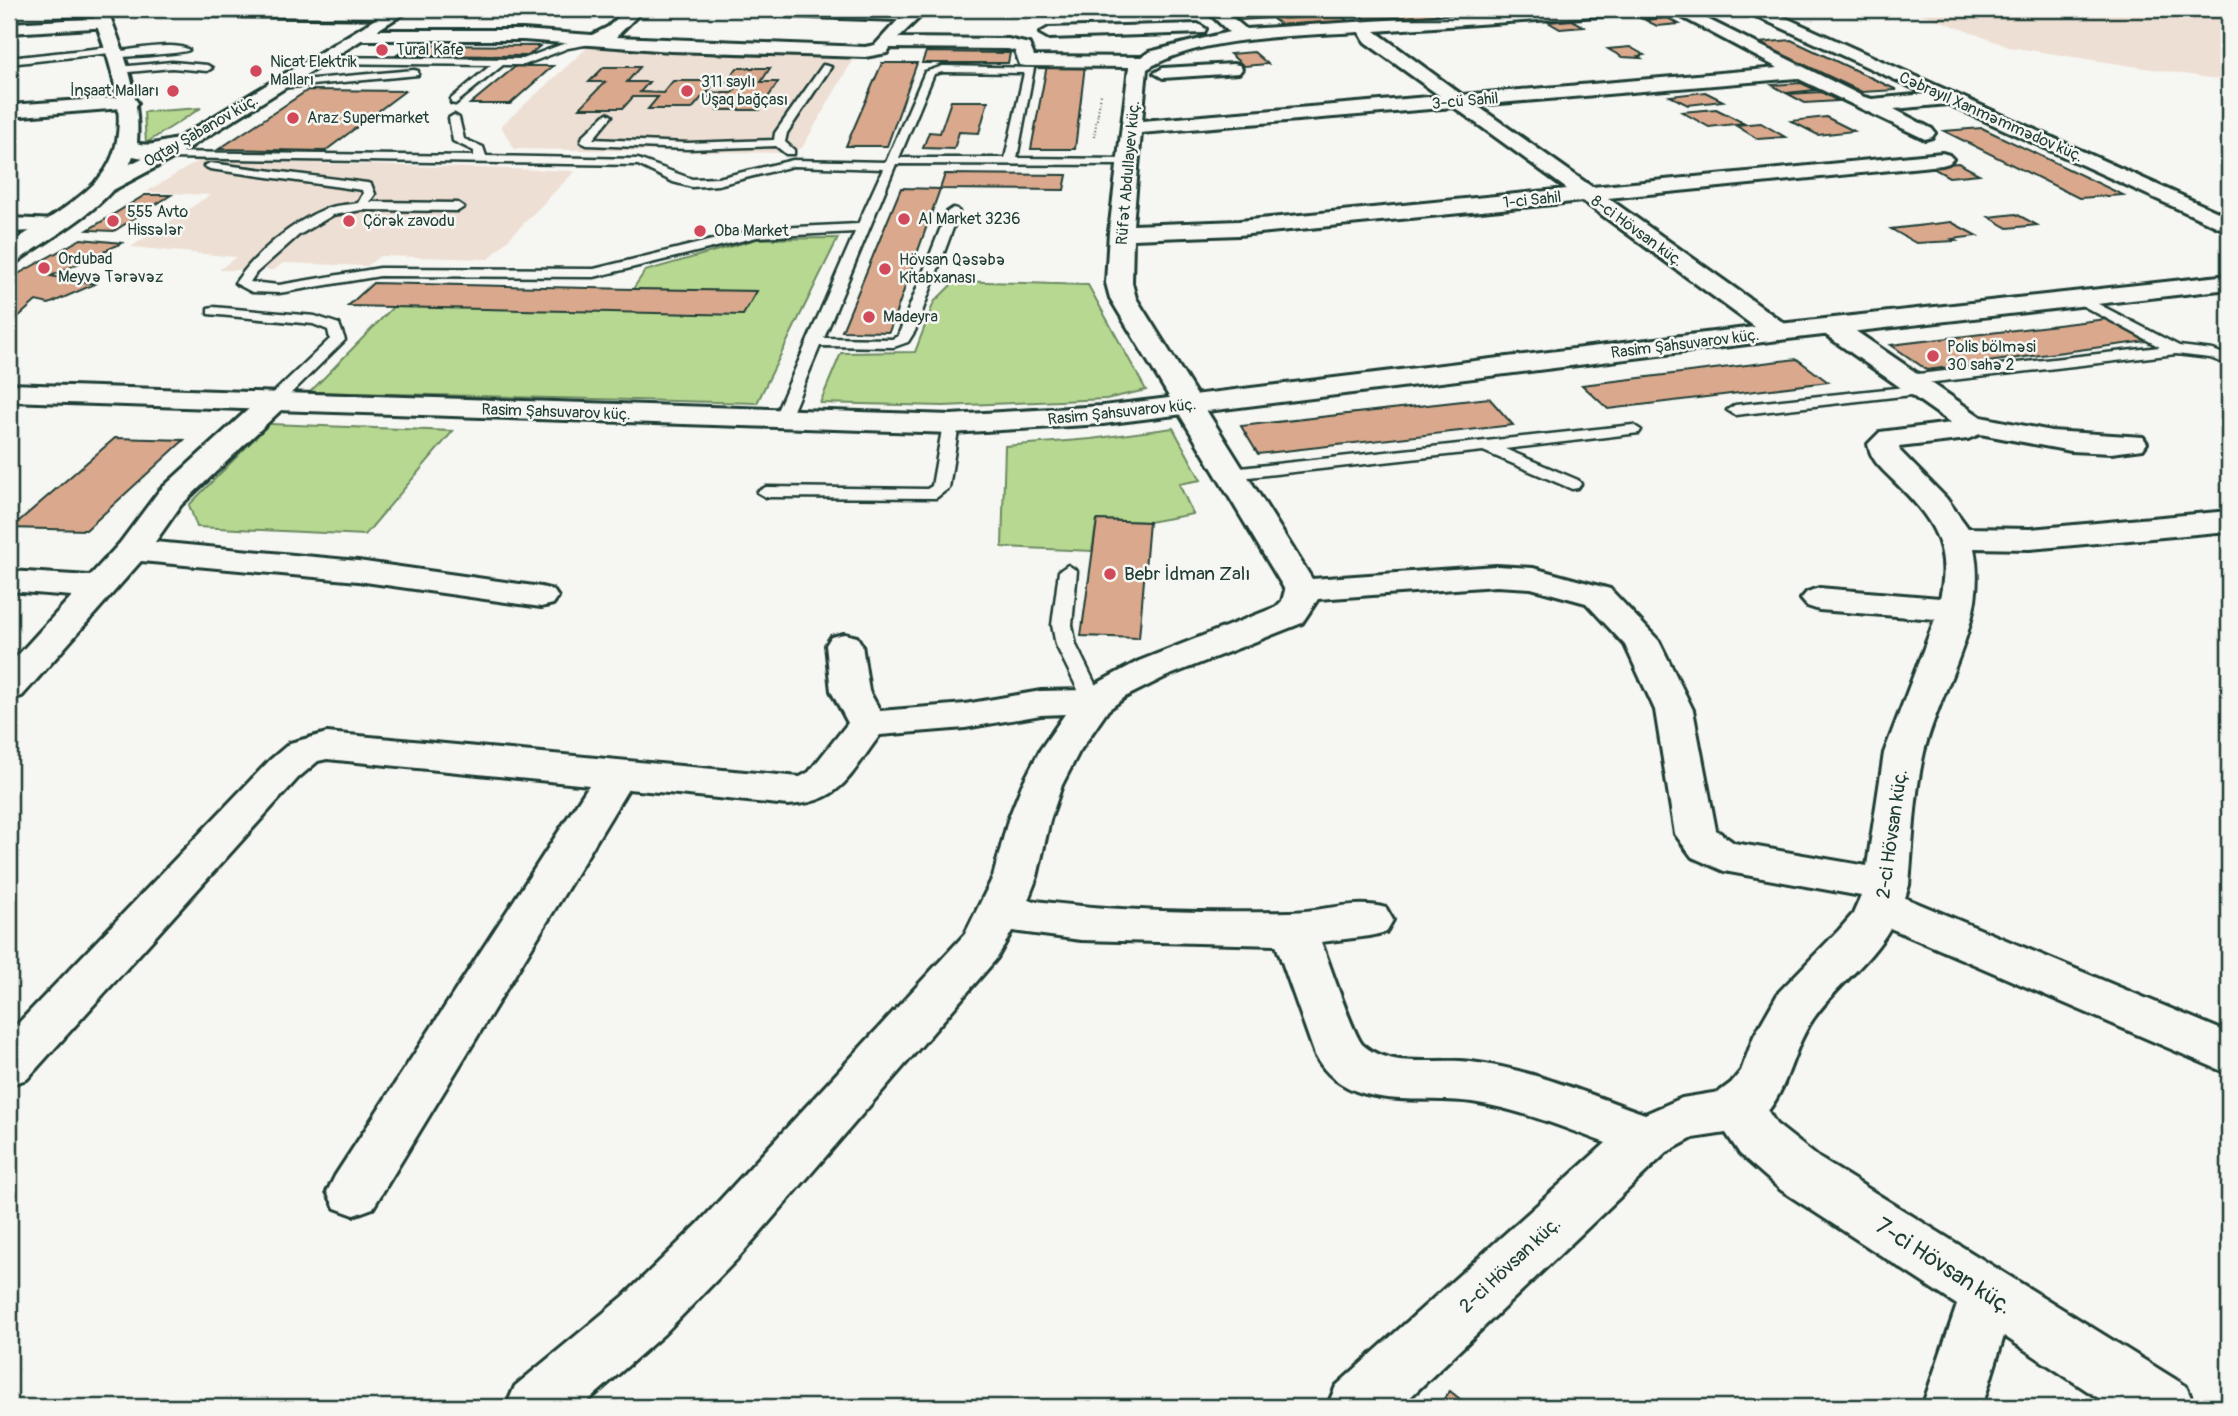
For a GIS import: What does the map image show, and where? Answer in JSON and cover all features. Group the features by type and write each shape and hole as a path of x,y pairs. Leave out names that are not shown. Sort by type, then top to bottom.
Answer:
{"street":[{"path":"212,9 400,11"},
{"path":"593,41 614,31 636,9"},
{"path":"1049,33 1227,22 1628,9"},
{"path":"1675,9 1925,133"},
{"name":"Cəbrayıl Xanməmmədov küç.","path":"1753,9 2229,225"},
{"path":"779,10 916,12"},
{"name":"Oqtay Şabanov küç.","path":"105,185 183,144 400,11"},
{"path":"361,35 523,35 593,41 865,52 881,49 916,12"},
{"path":"1089,15 1227,22"},
{"path":"9,28 101,16 128,103 129,135 118,167 105,185 9,256"},
{"name":"8-ci Hövsan küç.","path":"1369,17 1370,38 1779,332"},
{"path":"1139,67 1155,56 1227,22"},
{"path":"885,43 1019,45 1023,47 1028,66 1106,62 1175,73 1233,69"},
{"name":"Rüfət Abdullayev küç.","path":"1139,67 1121,232 1119,283 1123,298 1302,590"},
{"name":"3-cü Sahil","path":"1132,128 1798,72"},
{"path":"1135,98 1160,97"},
{"path":"1872,105 1948,98"},
{"path":"9,111 128,103"},
{"path":"127,147 143,152 183,144"},
{"name":"1-ci Sahil","path":"1121,232 1238,228 1942,159"},
{"path":"9,225 50,225"},
{"name":"Rasim Şahsuvarov küç.","path":"9,393 781,420 951,424 1036,421 1189,406 1779,332 2229,282"},
{"path":"1832,327 1971,424 2022,436 2080,445 2132,443"},
{"path":"9,688 132,550 170,498 272,403"},
{"name":"2-ci Hövsan küç.","path":"1357,1407 1649,1137 1687,1118 1737,1108 1761,1086 1783,1025 1804,994 1863,936 1885,895 1903,755 1913,718 1929,687 1956,610 1960,563 1956,538 1937,507 1885,454 1883,444 1891,438 1968,430 1971,424"},
{"path":"1956,538 2030,540 2229,521"},
{"path":"132,550 358,571 541,597"},
{"path":"536,1407 644,1315 718,1241 981,946 1000,913 1015,877 1029,820 1042,785 1059,750 1094,702 1112,689 1152,668 1289,615 1299,604 1302,590 1496,576 1533,578 1598,596 1641,641 1674,710 1696,834 1707,847 1724,856 1885,895 2229,1054"},
{"path":"9,581 99,587"},
{"path":"1819,599 1956,610"},
{"path":"844,645 850,691 868,724"},
{"path":"9,1065 284,769 304,752 327,746 788,791 809,790 823,781 868,724 965,716 1041,703 1094,702"},
{"path":"354,1192 616,775"},
{"path":"1000,913 1082,923 1293,929 1370,920"},
{"path":"1293,929 1340,1055 1365,1074 1397,1080 1471,1082 1523,1093 1649,1137"},
{"name":"7-ci Hövsan küç.","path":"1737,1108 1758,1139 1800,1174 2165,1407"},
{"path":"1952,1407 1989,1294"}],"lane":[{"path":"1284,14 1344,10 1369,17"},
{"path":"1344,10 1369,17"},
{"path":"321,60 532,60 566,46 593,41"},
{"path":"114,58 154,50 184,50"},
{"path":"9,61 114,58 208,68"},
{"path":"454,101 500,62"},
{"path":"781,420 930,72 943,69 1028,66 1010,162"},
{"path":"779,143 781,134 826,67"},
{"path":"280,85 415,73 453,73"},
{"path":"607,116 587,138 587,142 688,146 779,143 794,155 796,163"},
{"path":"454,118 459,141 479,149 480,158"},
{"path":"164,155 638,162 653,164 677,180 695,183 718,182 796,163 1127,162"},
{"path":"146,164 192,164 367,187 369,194 362,206"},
{"path":"458,207 362,206 329,212 310,221 251,270 242,283 252,288 279,289 380,272 594,273 757,233 864,228"},
{"path":"814,342 894,343 903,339 953,212"},
{"path":"2079,298 2176,350"},
{"path":"213,312 316,320 334,327 338,340 272,403"},
{"path":"1735,410 2176,350 2213,354 2229,361"},
{"path":"766,492 930,494 940,488 951,424"},
{"path":"1231,474 1633,430"},
{"path":"1485,446 1572,484"},
{"path":"1068,570 1062,625 1066,645 1094,702"}],"path":[{"path":"685,9 706,9"},
{"path":"1090,162 1106,62"}],"shaded area":[{"path":"1909,9 2229,9 2229,81 2009,47"},
{"name":"311 saylı Uşaq bağçası","path":"587,48 855,56 802,148 781,153 514,149 501,126"},
{"name":"Çörək zavodu","path":"200,160 575,171 489,259 380,256 367,266 283,263 274,270 219,270 236,257 131,247 210,195 146,192"}],"green space":[{"path":"201,108 146,143 144,112"},
{"path":"838,238 757,403 310,392 393,307 756,292 633,289 645,271 757,239"},
{"path":"955,281 1088,285 1146,390 1106,399 943,406 820,403 841,353 915,352 934,302"},
{"path":"269,424 453,431 365,535 197,527 189,505"},
{"path":"1173,428 1201,480 1179,484 1193,514 1149,522 1097,520 1092,551 1002,547 1005,446 1091,439"}],"building":[{"path":"1227,9 1261,9 1272,18 1240,20"},
{"path":"1432,9 1439,15 1366,20 1358,13"},
{"path":"1452,9 1513,9 1516,11 1461,14"},
{"path":"1651,11 1664,17 1642,19 1630,13"},
{"path":"1339,14 1348,21 1281,25 1272,18"},
{"path":"1668,18 1679,24 1657,26 1645,20"},
{"path":"1572,20 1584,27 1560,29 1548,22"},
{"path":"1791,40 1897,90 1862,92 1759,43"},
{"path":"412,45 540,46 528,56 397,55"},
{"path":"1630,47 1644,55 1638,56 1641,58 1622,57 1608,49"},
{"path":"926,52 1010,53 1008,63 922,63"},
{"path":"1254,52 1268,64 1244,66 1230,54"},
{"path":"882,63 917,63 887,146 846,146"},
{"path":"1047,65 1085,65 1075,149 1031,149"},
{"path":"516,66 553,66 510,104 470,104"},
{"path":"604,67 640,67 627,82 649,82 640,92 663,93 673,81 716,81 707,93 732,93 740,83 726,83 737,68 770,68 761,82 778,82 760,110 717,110 725,97 702,97 692,109 648,109 658,97 633,97 623,108 580,108 605,82 589,82"},
{"path":"1801,83 1816,90 1786,93 1772,85"},
{"path":"308,90 405,91 325,151 219,149"},
{"path":"1705,92 1723,101 1688,105 1670,96"},
{"path":"1821,92 1838,101 1805,103 1788,94"},
{"path":"951,101 988,101 979,133 959,132 954,149 923,148 929,132 940,133"},
{"path":"1716,109 1744,123 1709,127 1682,112"},
{"path":"1826,117 1854,131 1818,135 1791,121"},
{"path":"1761,123 1785,137 1758,139 1735,125"},
{"path":"1982,128 2123,195 2079,198 1944,131"},
{"path":"1958,163 1979,174 1949,177 1929,166"},
{"path":"945,174 1067,175 1064,190 940,189"},
{"path":"901,188 940,189 889,332 842,331"},
{"path":"145,195 171,195 114,231 88,230"},
{"path":"2016,214 2037,225 2008,228 1989,217"},
{"path":"1951,222 1977,236 1952,239 1956,241 1916,243 1891,229"},
{"path":"81,239 122,243 51,276 95,284 49,304 36,301 9,325 9,279"},
{"path":"373,283 757,291 743,315 348,306"},
{"path":"2106,319 2147,341 1927,370 1891,345"},
{"path":"1797,359 1828,382 1608,409 1582,385"},
{"path":"1489,398 1513,425 1258,454 1241,426"},
{"path":"115,438 184,440 86,530 11,528"},
{"path":"1097,520 1149,522 1139,638 1081,636"},
{"path":"1450,1391 1470,1407 1437,1407"}],"place":[{"name":"Tural Kafe","path":"382,50"},
{"name":"Nicat Elektrik Malları","path":"256,71"},
{"name":"İnşaat Malları","path":"173,91"},
{"name":"311 saylı Uşaq bağçası","path":"687,91"},
{"name":"Araz Supermarket","path":"293,118"},
{"name":"Al Market 3236","path":"904,219"},
{"name":"555 Avto Hissələr","path":"113,221"},
{"name":"Çörək zavodu","path":"349,221"},
{"name":"Oba Market","path":"700,231"},
{"name":"Ordubad Meyvə Tərəvəz","path":"44,268"},
{"name":"Hövsan Qəsəbə Kitabxanası","path":"885,269"},
{"name":"Madeyra","path":"869,317"},
{"name":"Polis bölməsi 30 sahə 2","path":"1933,356"},
{"name":"Bebr İdman Zalı","path":"1110,574"}]}
